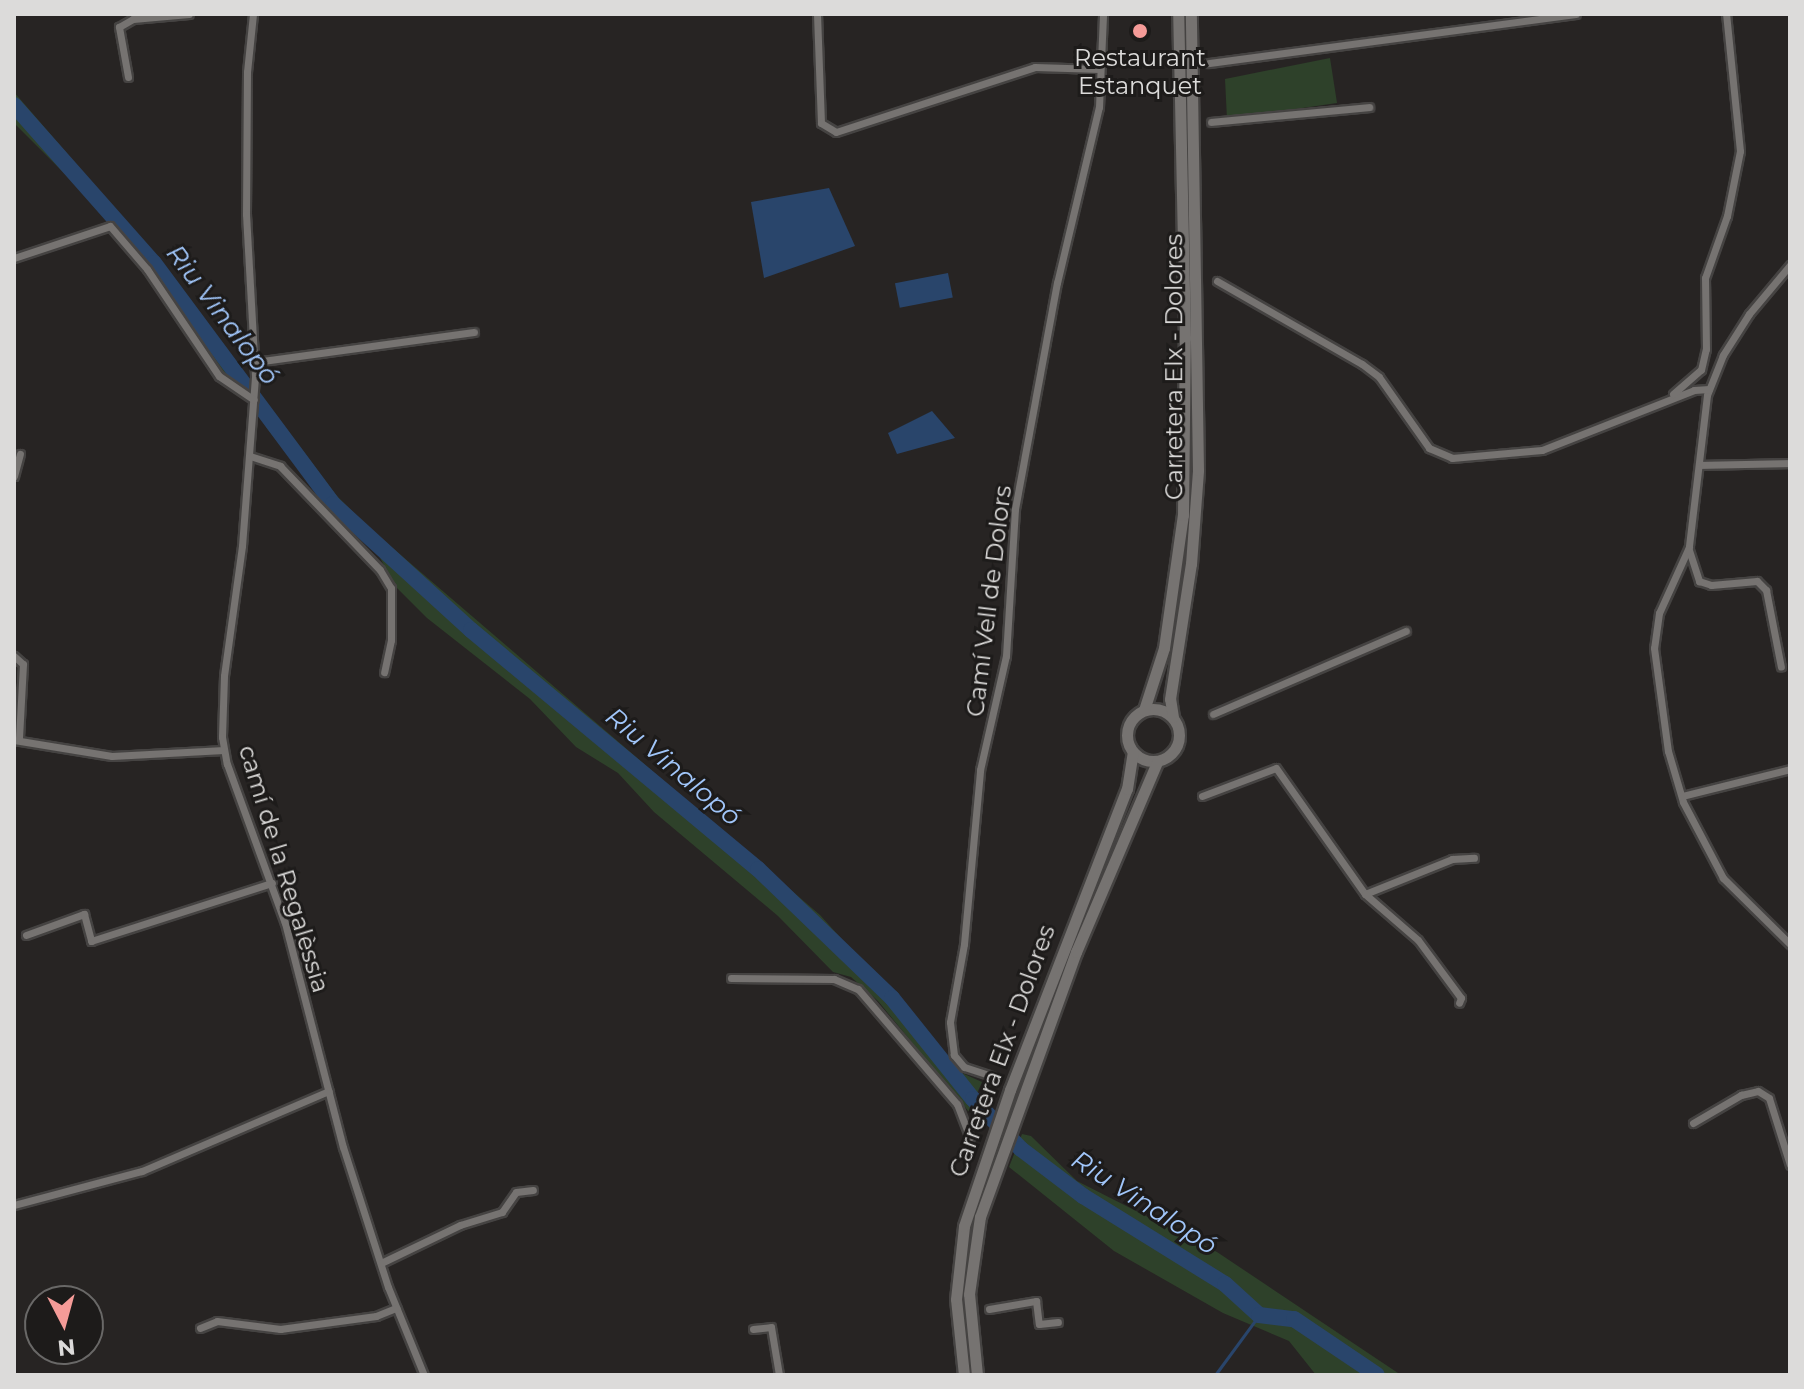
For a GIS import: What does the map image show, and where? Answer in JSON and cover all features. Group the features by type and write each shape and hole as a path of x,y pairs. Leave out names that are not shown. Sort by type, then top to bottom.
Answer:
{"main road":[{"name":"Carretera Elx - Dolores","path":"1144,710 1164,648 1183,515 1185,338 1178,14"},
{"name":"Carretera Elx - Dolores","path":"1173,717 1170,699 1191,564 1198,470 1191,14"},
{"path":"1156,709 1173,717 1179,742 1157,762 1133,752 1128,727 1144,710 1156,709"},
{"name":"Carretera Elx - Dolores","path":"964,1375 956,1275 981,1167 1127,789 1133,752"},
{"name":"Carretera Elx - Dolores","path":"977,1375 970,1274 980,1217 1023,1096 1157,762"}],"street":[{"path":"128,77 119,27 133,19 189,14"},
{"name":"camí de la Regalèssia","path":"253,14 247,72 246,214 255,365 254,403 222,698 224,750 272,883 329,1091 381,1263 424,1375"},
{"path":"817,14 821,123 836,132 1035,67 1099,69"},
{"name":"Camí Vell de Dolors","path":"992,1076 964,1067 954,1055 950,1022 964,944 980,770 1006,656 1015,509 1069,225 1099,107 1103,14"},
{"path":"1209,63 1576,14"},
{"path":"1658,405 1701,370 1706,349 1705,278 1727,216 1740,151 1726,14"},
{"path":"1211,122 1369,107"},
{"path":"14,258 110,226 147,269 219,376 254,403"},
{"path":"1790,265 1749,314 1709,389 1689,547 1659,613 1654,648 1668,751 1682,796 1723,878 1790,944"},
{"path":"1217,281 1362,364 1379,377 1429,448 1452,458 1542,450 1658,405 1709,389"},
{"path":"255,365 474,332"},
{"path":"14,476 20,454"},
{"path":"250,456 280,466 380,570 391,588 391,640 384,672"},
{"path":"1700,465 1790,463"},
{"path":"1689,547 1699,581 1711,585 1757,581 1766,590 1781,667"},
{"path":"1213,714 1406,631"},
{"path":"14,656 23,664 16,739 112,756 224,750"},
{"path":"1202,796 1276,768 1365,894 1418,940 1461,998 1459,1003"},
{"path":"1682,796 1790,769"},
{"path":"1365,894 1452,859 1474,858"},
{"path":"26,935 84,914 91,941 272,883"},
{"path":"731,978 834,979 858,989 957,1104 970,1138"},
{"path":"14,1205 142,1171 329,1091"},
{"path":"1693,1123 1741,1095 1758,1091 1769,1098 1790,1165"},
{"path":"381,1263 460,1225 502,1212 516,1192 533,1190"},
{"path":"989,1309 1036,1301 1039,1324 1058,1322"},
{"path":"200,1328 217,1321 280,1329 376,1316 396,1308"},
{"path":"753,1329 771,1327 779,1375"}],"green space":[{"path":"1330,58 1337,103 1227,119 1225,79"},
{"path":"14,92 172,275 242,369 245,387 220,370 112,221 14,123"},
{"path":"265,400 336,495 367,526 820,915 962,1073 982,1082 969,1112 878,1001 851,977 833,972 778,916 654,812 618,773 576,747 530,699 427,618 395,586 377,552 325,503 266,427"},
{"path":"1022,1134 1031,1136 1077,1181 1217,1252 1401,1375 1316,1375 1289,1341 1223,1313 1114,1251 1009,1167"}],"water":[{"path":"829,188 855,246 764,278 751,202"},
{"path":"948,273 953,298 900,308 895,283"},
{"path":"932,411 955,438 897,454 888,433"}],"waterway":[{"name":"Riu Vinalopó","path":"14,105 154,263 333,504 471,630 758,869 892,998 973,1099 1021,1149 1083,1196 1225,1284 1259,1315 1294,1319 1377,1375"},
{"path":"1215,1375 1259,1315"}],"place":[{"name":"Restaurant Estanquet","path":"1140,31"}]}
